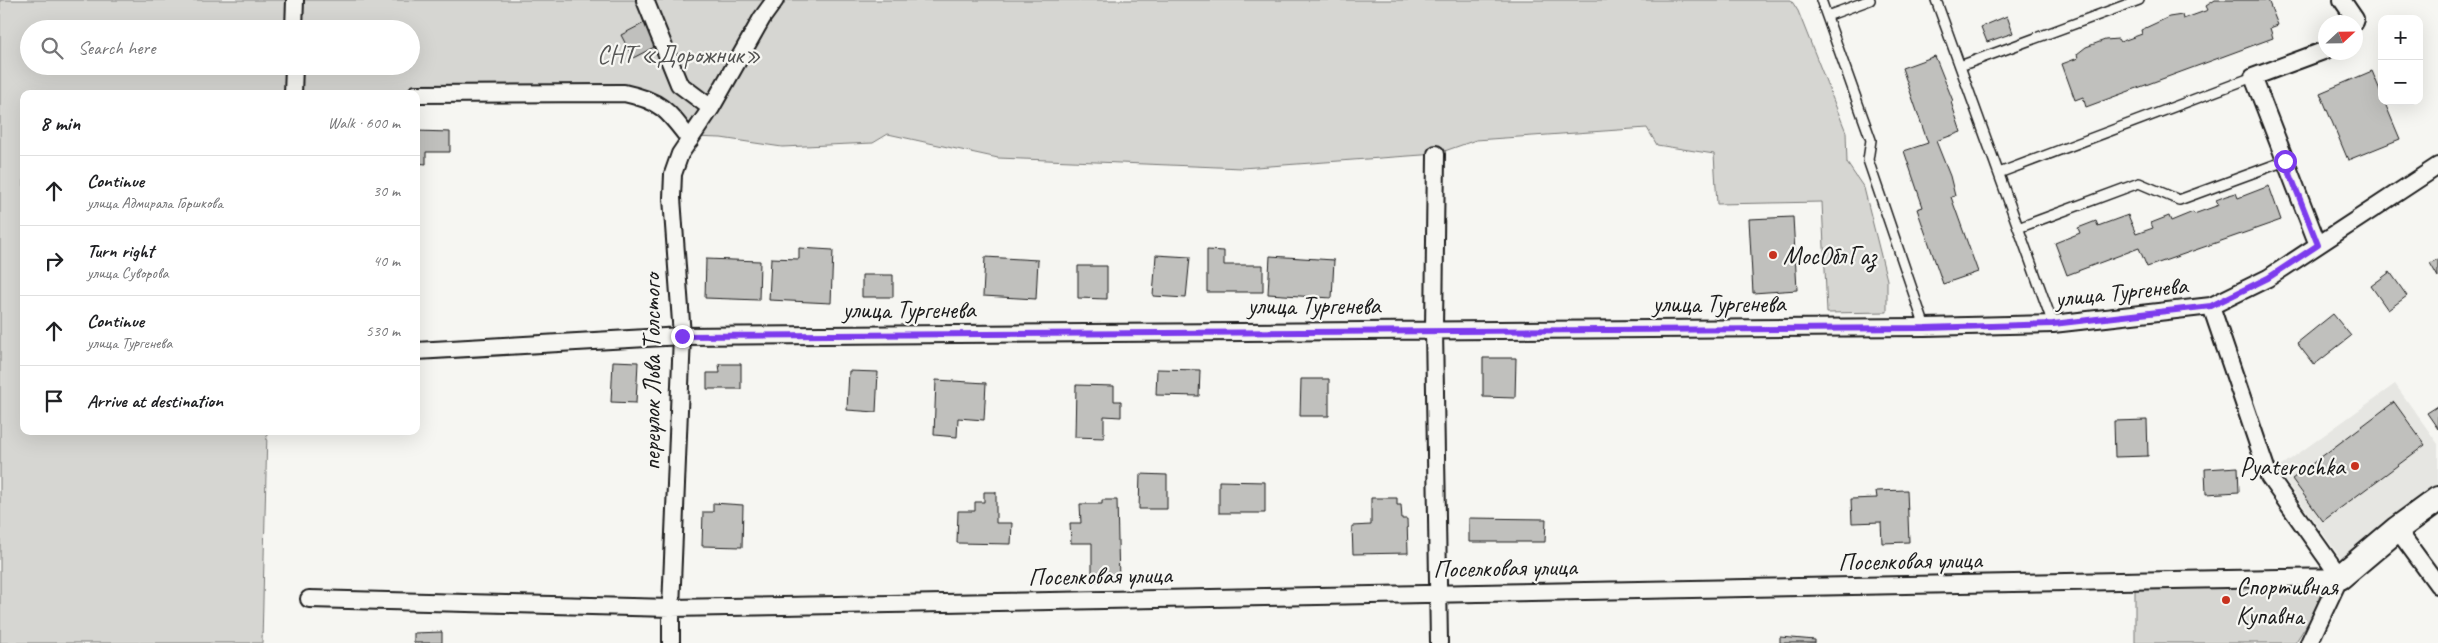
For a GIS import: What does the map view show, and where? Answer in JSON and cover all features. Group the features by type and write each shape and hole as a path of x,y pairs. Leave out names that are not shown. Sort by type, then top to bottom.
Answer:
{"street":[{"path":"294,0 294,20"},
{"path":"645,0 679,84 710,108"},
{"name":"переулок Льва Толстого","path":"671,643 682,336 672,198 673,174 680,154 710,108 762,18 775,0"},
{"path":"2342,0 2352,15"},
{"path":"2318,53 2253,77 2318,245"},
{"path":"293,90 294,75"},
{"path":"420,94 624,93 655,102 668,111 691,138"},
{"path":"1436,154 1434,329 1439,643"},
{"name":"улица Тургенева","path":"420,351 682,336 1434,329 1925,328 2053,324 2211,306 2268,278 2438,166"},
{"path":"2211,306 2269,477 2340,577"},
{"path":"2309,643 2340,577 2397,529 2438,499"},
{"path":"2397,529 2438,585"},
{"name":"Поселковая улица","path":"309,599 671,608 2340,577"}],"lane":[{"path":"1821,0 1871,140 1868,160 1925,328"},
{"path":"1827,16 1870,0"},
{"path":"1936,0 2053,324"},
{"path":"1960,66 2139,0"},
{"path":"1999,173 2253,77"},
{"path":"2018,228 2138,183 2179,200 2285,161"}],"shaded area":[{"path":"2395,384 2438,444 2438,491 2342,560 2277,469"}],"green space":[{"name":"СНТ «Дорожник»","path":"0,0 1791,0 1798,11 1846,132 1847,163 1864,188 1887,280 1887,312 1827,313 1822,202 1717,204 1714,154 1657,145 1647,128 1476,140 1436,154 1242,168 998,158 888,134 873,143 782,147 721,138 692,137 655,102 420,94 420,90 20,90 20,435 267,435 262,643 0,643"},
{"name":"Спортивная Купавна","path":"2324,584 2313,615 2295,643 2135,643 2135,586"}],"building":[{"path":"2215,0 2268,0 2278,25 2270,28 2273,38 2086,107 2083,97 2075,100 2062,64 2078,58 2077,54 2086,47 2105,40 2118,39 2120,42 2142,34 2141,30 2169,17 2182,15 2183,19 2208,10 2206,6"},
{"path":"2007,16 2013,33 1987,42 1981,27"},
{"path":"646,22 658,45 633,58 621,35"},
{"path":"1935,56 1953,101 1951,102 1961,132 1936,141 1950,176 1955,196 1951,197 1978,272 1943,284 1917,209 1923,207 1904,151 1928,143 1902,68"},
{"path":"2372,71 2378,85 2378,105 2386,105 2400,139 2348,160 2320,93"},
{"path":"420,131 450,132 450,152 426,152 426,164 420,163"},
{"path":"2269,186 2281,220 2147,267 2139,248 2067,275 2055,243 2080,233 2078,228 2096,221 2098,226 2128,215 2136,234 2153,228 2151,223 2169,216 2171,221 2193,212 2194,214 2219,205 2216,200 2226,196 2236,193 2238,198"},
{"name":"МосОблГаз","path":"1793,217 1797,290 1753,293 1749,219"},
{"path":"799,248 833,250 831,303 769,300 771,258 799,259"},
{"path":"1207,250 1224,251 1224,265 1263,265 1263,292 1207,292"},
{"path":"1156,255 1190,257 1186,298 1153,296"},
{"path":"1270,256 1334,260 1332,298 1268,294"},
{"path":"985,257 1038,260 1036,299 983,296"},
{"path":"706,259 760,261 759,300 705,298"},
{"path":"2438,259 2438,277 2430,263"},
{"path":"1078,266 1107,266 1107,299 1078,298"},
{"path":"2390,272 2407,296 2388,310 2371,286"},
{"path":"862,275 893,275 893,297 862,297"},
{"path":"2333,314 2351,336 2314,365 2297,343"},
{"path":"1483,358 1516,358 1515,398 1483,397"},
{"path":"613,361 638,362 636,403 611,402"},
{"path":"719,364 741,364 741,389 707,389 707,373 720,373"},
{"path":"1157,369 1200,370 1199,396 1156,395"},
{"path":"849,371 878,372 876,412 847,410"},
{"path":"1301,379 1329,379 1329,416 1300,416"},
{"path":"936,380 986,383 984,420 958,418 957,437 934,435"},
{"path":"1076,385 1114,386 1114,401 1121,401 1121,417 1104,416 1104,438 1075,437"},
{"path":"2394,402 2425,445 2323,521 2292,479"},
{"path":"2438,406 2438,429 2427,413"},
{"path":"2147,420 2148,456 2115,457 2114,421"},
{"path":"2238,467 2239,492 2206,494 2205,469"},
{"path":"1140,474 1167,475 1167,509 1139,509"},
{"path":"1219,481 1265,482 1265,513 1219,513"},
{"path":"1907,490 1909,542 1882,543 1881,522 1852,523 1851,499 1877,498 1876,491"},
{"path":"984,492 996,492 996,523 1012,523 1011,544 957,543 958,511 975,511 975,502 984,502"},
{"path":"1371,498 1397,498 1397,505 1401,505 1402,519 1407,519 1408,553 1353,554 1352,526 1371,525"},
{"path":"1102,500 1117,500 1119,581 1092,581 1092,543 1071,543 1070,523 1081,523 1080,504 1102,504"},
{"path":"713,503 743,505 742,547 702,546 703,512 713,512"},
{"path":"1469,518 1546,519 1545,542 1469,542"},
{"path":"442,632 442,643 414,643 414,633"},
{"path":"1780,637 1815,640 1815,643 1780,643"}],"place":[{"name":"МосОблГаз","path":"1773,255"},
{"name":"Pyaterochka","path":"2355,466"},
{"name":"Спортивная Купавна","path":"2226,600"}],"route":[{"path":"682,336 1434,329 1925,328 2053,324 2211,306 2268,278 2318,245 2285,161"}]}
